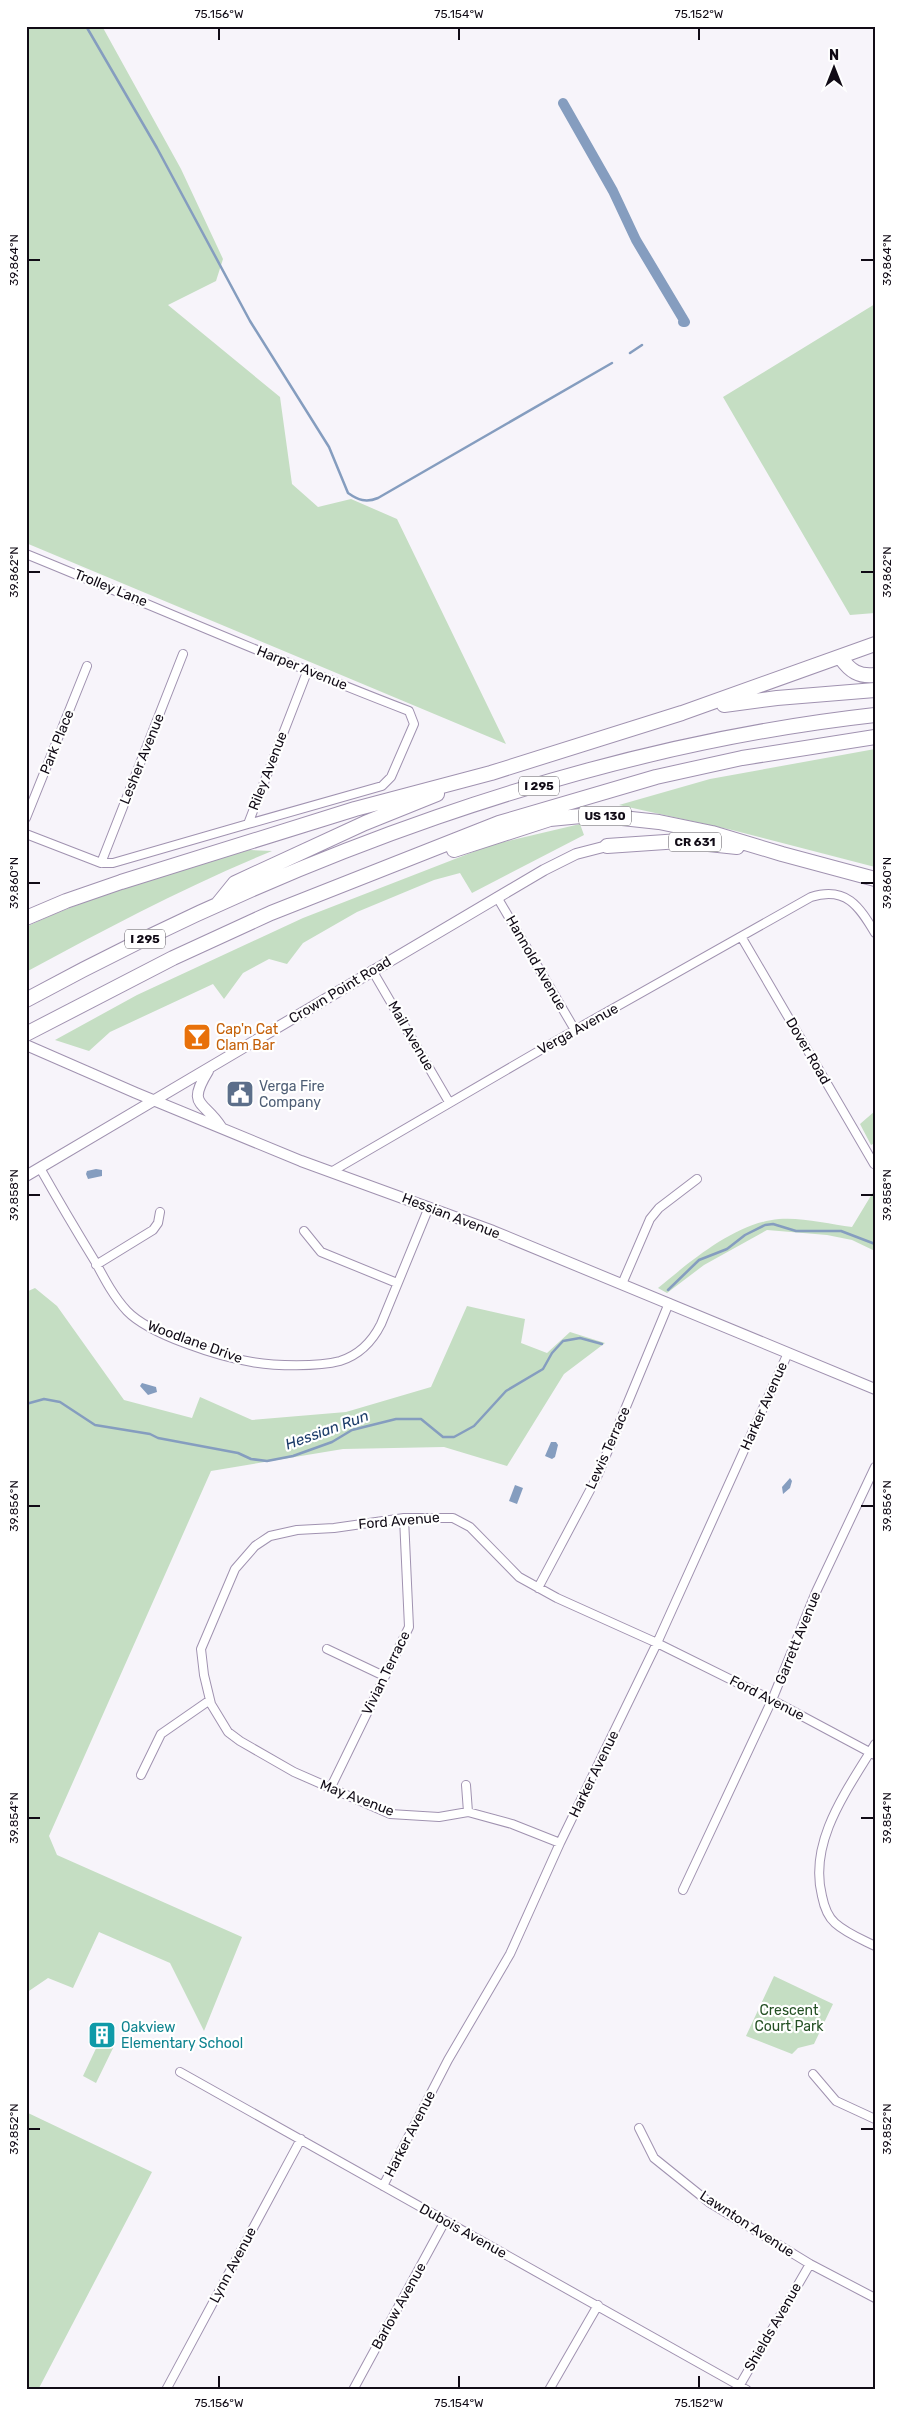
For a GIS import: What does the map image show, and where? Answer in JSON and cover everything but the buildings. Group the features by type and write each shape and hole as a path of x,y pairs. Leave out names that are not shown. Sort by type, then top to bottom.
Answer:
{"highway":[{"path":"26,918 66,901 121,882 355,810 491,773 682,713 841,658 875,644"},
{"path":"841,658 857,674 875,674"},
{"path":"682,713 750,701 875,690"},
{"name":"I 295","path":"26,1000 140,941 218,905 355,848 523,790 701,744 818,722 875,715"},
{"name":"I 295","path":"26,1034 173,958 271,914 499,823 656,777 742,758 875,736"},
{"path":"218,905 235,883 391,812 491,773"},
{"name":"US 130","path":"429,850 449,851 550,819 593,816 678,825 875,878"},
{"name":"CR 631","path":"607,846 692,842 782,854"}],"main road":[{"name":"Crown Point Road","path":"26,1176 497,897 564,859 607,846"},
{"name":"Hessian Avenue","path":"26,1045 154,1101 331,1172 429,1207 622,1284 875,1389"},
{"path":"210,1068 198,1090 197,1098 202,1108 221,1128"}],"street":[{"name":"Trolley Lane","path":"26,554 196,623"},
{"name":"Harper Avenue","path":"196,623 307,672 410,711 414,724 391,777 382,786 248,824"},
{"name":"Lesher Avenue","path":"101,863 183,654"},
{"name":"Park Place","path":"26,818 87,666"},
{"name":"Riley Avenue","path":"101,863 113,864 248,824 307,672"},
{"path":"26,834 101,863"},
{"name":"Verga Avenue","path":"331,1172 449,1102 742,938 811,897 828,893 838,895 856,905 875,933"},
{"name":"Hannold Avenue","path":"497,897 575,1030"},
{"name":"Dover Road","path":"742,938 874,1164"},
{"name":"Mail Avenue","path":"372,970 449,1102"},
{"name":"Woodlane Drive","path":"40,1168 96,1265 127,1312 152,1330 254,1363 328,1363 351,1356 364,1348 375,1336 429,1207"},
{"path":"622,1284 650,1219 659,1208 697,1179"},
{"path":"96,1265 154,1230 160,1212"},
{"path":"304,1231 321,1252 397,1284"},
{"name":"Lewis Terrace","path":"538,1588 597,1477 669,1303"},
{"name":"Harker Avenue","path":"383,2186 448,2060 510,1954 560,1843 657,1643 788,1353"},
{"name":"Garrett Avenue","path":"683,1890 772,1700 816,1592 875,1467"},
{"name":"Ford Avenue","path":"210,1700 204,1675 201,1649 235,1569 255,1546 270,1536 298,1530 334,1528 404,1518 444,1517 461,1521 478,1534 519,1577 538,1588 657,1643 772,1700 872,1754"},
{"name":"Vivian Terrace","path":"330,1789 409,1627 404,1518"},
{"path":"327,1649 384,1676"},
{"path":"141,1775 161,1734 210,1700"},
{"name":"May Avenue","path":"210,1700 228,1732 240,1741 330,1789 390,1814 439,1817 468,1812 512,1824 560,1843"},
{"path":"875,1744 872,1754 825,1834 820,1856 818,1879 827,1913 834,1922 875,1946"},
{"path":"466,1785 468,1812"},
{"name":"Dubois Avenue","path":"180,2072 445,2221 598,2304 741,2388"},
{"path":"813,2074 836,2102 875,2119"},
{"name":"Lawnton Avenue","path":"639,2128 654,2158 710,2203 810,2264 875,2298"},
{"name":"Lynn Avenue","path":"166,2390 301,2140"},
{"name":"Barlow Avenue","path":"353,2390 445,2221"},
{"name":"Shields Avenue","path":"741,2388 810,2264"},
{"path":"549,2390 598,2304"}],"green space":[{"path":"26,26 102,26 181,169 223,259 216,281 168,305 280,397 292,484 318,507 351,499 397,519 506,744 26,543"},
{"path":"875,304 875,613 850,615 723,397"},
{"path":"875,749 875,867 732,830 619,805 710,779"},
{"path":"580,824 584,835 472,893 460,873 434,880 357,912 303,943 287,964 269,959 243,973 224,999 213,984 110,1032 89,1051 55,1040 137,995 303,918 491,845"},
{"path":"249,850 272,851 209,878 147,908 26,972 26,927 108,893"},
{"path":"875,1111 875,1143 871,1145 860,1124"},
{"path":"875,1189 875,1251 852,1240 827,1235 767,1230 704,1265 667,1293 658,1288 714,1245 730,1235 763,1222 779,1219 797,1219 852,1227"},
{"path":"35,1288 57,1306 124,1400 192,1418 200,1397 252,1420 346,1412 431,1387 467,1306 525,1319 521,1343 547,1353 570,1332 605,1343 564,1374 507,1466 444,1447 343,1449 211,1471 49,1836 57,1855 242,1937 204,2031 170,1963 99,1932 73,1988 48,1978 26,1993 26,1292"},
{"name":"Crescent Court Park","path":"774,1976 833,2004 814,2044 798,2048 792,2054 746,2036"},
{"path":"100,2040 114,2046 96,2083 83,2076"},
{"path":"26,2112 152,2172 38,2390 26,2390"}],"water":[{"path":"102,1170 102,1176 88,1179 87,1171"},
{"path":"142,1383 156,1387 157,1392 148,1395 140,1386"},
{"path":"551,1442 556,1442 558,1445 555,1457 552,1459 545,1456"},
{"path":"790,1478 792,1481 790,1488 783,1494 782,1487"},
{"path":"515,1485 523,1488 517,1504 509,1501"}],"waterway":[{"path":"86,26 157,148 250,321 329,447 348,493 359,499 374,500 612,363"},
{"path":"563,103 613,191 636,240 685,322 683,322"},
{"path":"630,353 642,345"},
{"name":"Hessian Run","path":"668,1290 699,1260 727,1249 745,1235 765,1225 773,1224 796,1231 841,1231 875,1244"},
{"name":"Hessian Run","path":"26,1404 44,1399 60,1402 95,1425 150,1434 158,1438 238,1453 251,1459 267,1461 293,1456 332,1442 352,1430 396,1419 421,1419 443,1437 454,1437 474,1426 506,1391 543,1369 552,1353 563,1341 580,1338 602,1344"}],"place":[{"name":"Cap'n Cat Clam Bar","path":"197,1037"},
{"name":"Verga Fire Company","path":"240,1094"},
{"name":"Oakview Elementary School","path":"102,2035"}]}
